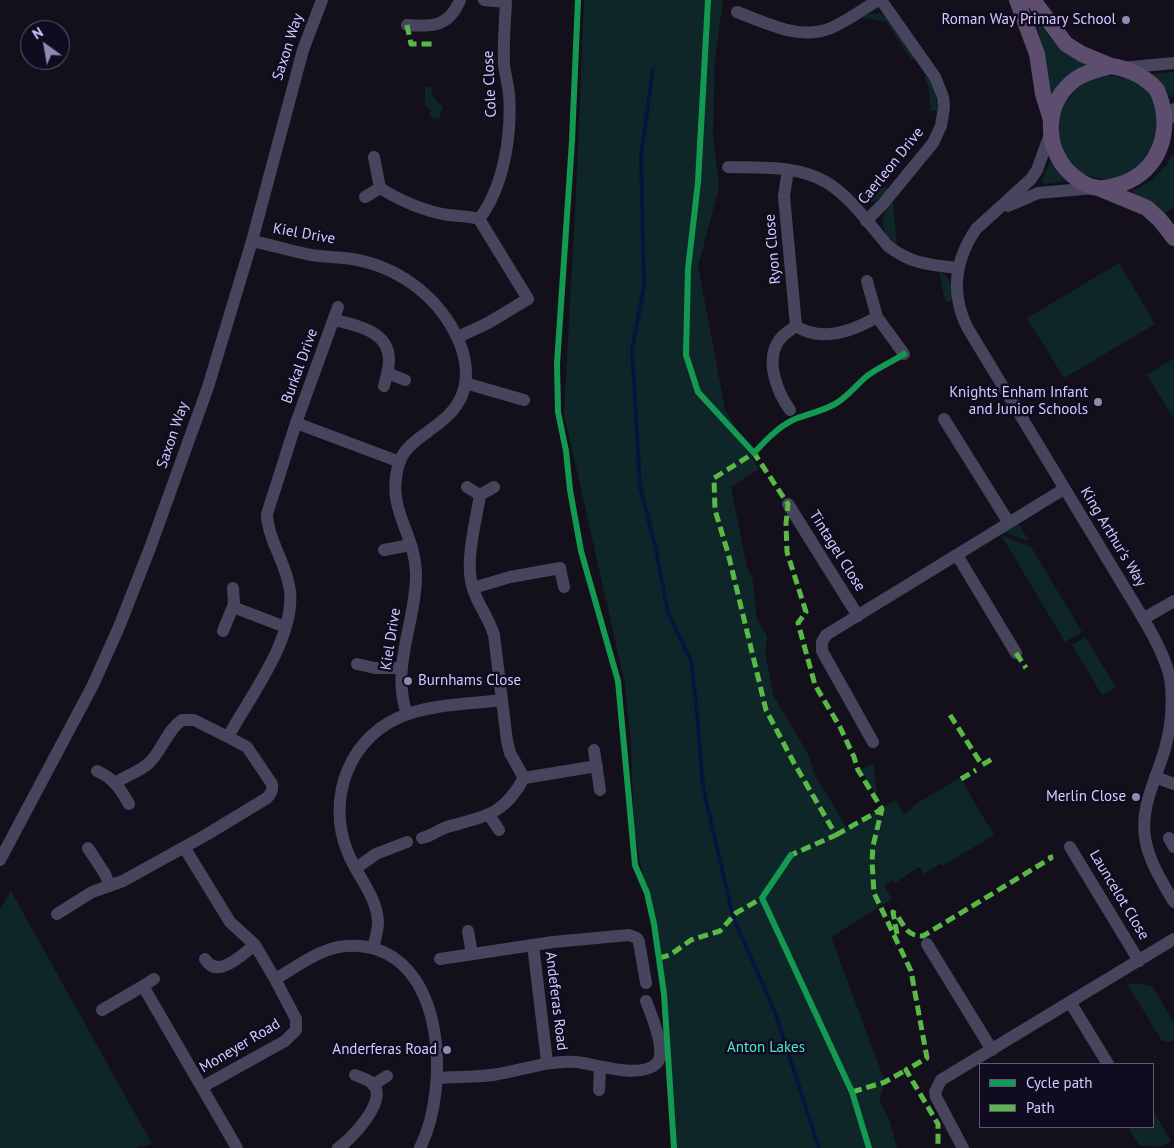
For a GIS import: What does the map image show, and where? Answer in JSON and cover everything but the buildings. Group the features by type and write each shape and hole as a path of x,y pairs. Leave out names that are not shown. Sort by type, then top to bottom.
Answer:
{"main road":[{"path":"1017,0 1037,54 1043,94 1058,156 1063,164 1075,177 1147,208 1160,220 1174,238"},
{"path":"1032,0 1066,44 1082,54 1135,72 1156,89 1172,113 1172,140 1147,171 1130,181 1098,188"},
{"path":"1051,127 1056,100 1069,84 1087,73 1116,67"}],"street":[{"name":"Saxon Way","path":"0,860 75,721 119,627 162,517 205,394 252,241 292,86 322,0"},
{"path":"407,25 429,26 443,22 450,17 460,0"},
{"name":"Cole Close","path":"479,219 496,191 503,165 509,124 509,92 504,65 512,1 484,0"},
{"path":"738,12 783,29 807,33 831,28 880,0"},
{"name":"Caerleon Drive","path":"866,221 883,204 933,143 941,126 944,107 943,97 935,77 880,0"},
{"path":"1116,67 1174,63"},
{"name":"King Arthur's Way","path":"1051,127 1038,170 1025,186 976,229 961,258 958,268 958,294 961,315 1143,619 1167,668 1172,691 1170,728 1147,803 1144,826 1145,838 1153,864 1174,902"},
{"path":"374,157 380,188 397,198 421,208 448,215 479,219 528,299 497,318 458,337"},
{"path":"728,167 788,170 815,177 840,194 888,246 905,258 924,264 958,268"},
{"name":"Ryon Close","path":"788,170 784,196 796,326"},
{"path":"365,197 380,188"},
{"name":"King Arthur's Way","path":"996,211 1038,194 1098,188"},
{"name":"Kiel Drive","path":"252,241 310,255 361,261 394,272 436,303 458,337 465,362 465,383 457,405 443,422 413,443 400,462 394,493 415,565 416,582 401,668 406,714"},
{"path":"867,281 877,317 904,354"},
{"name":"Burkal Drive","path":"228,737 272,662 285,627 290,591 282,560 269,529 267,514 296,423 338,307"},
{"path":"790,410 778,389 774,359 775,348 781,337 796,326 815,333 833,334 848,331 877,317"},
{"name":"Burkal Drive","path":"334,320 357,326 381,339 388,353 384,386"},
{"path":"387,373 405,380"},
{"path":"465,383 524,400"},
{"path":"944,419 1009,523"},
{"path":"296,423 400,462"},
{"path":"467,487 480,495"},
{"path":"480,495 494,487"},
{"name":"Tintagel Close","path":"873,742 822,651 821,647 826,635 1064,489"},
{"path":"480,495 470,563 473,588 494,635 507,741 510,753 524,778"},
{"name":"Tintagel Close","path":"788,504 858,616"},
{"path":"384,550 410,545"},
{"path":"957,555 1016,653"},
{"path":"473,588 510,576 560,568 564,587"},
{"path":"223,631 233,607 232,588"},
{"path":"1143,619 1174,600"},
{"path":"233,607 285,627"},
{"path":"357,664 375,668 401,668"},
{"path":"373,948 378,922 376,913 368,889 348,853 340,825 339,805 344,776 354,755 368,739 384,726 406,714 502,700"},
{"path":"57,914 92,892 124,881 184,847 267,798 273,789 270,780 247,747 194,720 182,720 172,730 156,757 147,765 116,783"},
{"path":"594,750 600,790"},
{"path":"422,838 444,828 490,815 510,800 524,778 597,766"},
{"path":"96,771 106,775 116,783 129,804"},
{"path":"1155,777 1174,784"},
{"path":"490,815 499,830"},
{"path":"356,868 376,854 407,842"},
{"path":"184,847 230,922 255,945 275,979 323,952 336,947 358,946 381,951 395,959 411,975 422,990 435,1039 437,1078 434,1107 426,1136 420,1148"},
{"name":"Launcelot Close","path":"1070,847 1139,961"},
{"path":"88,848 105,874 110,886"},
{"path":"468,931 472,954"},
{"name":"Andeferas Road","path":"440,959 533,945 634,935 639,942 646,983"},
{"name":"Launcelot Close","path":"963,1148 936,1097 935,1092 941,1080 1174,939"},
{"path":"928,944 992,1050"},
{"path":"205,959 209,965 215,968 222,968 255,945"},
{"name":"Andeferas Road","path":"533,945 547,1062"},
{"path":"102,1010 154,979"},
{"name":"Moneyer Road","path":"202,1087 285,1041 296,1030 296,1019 275,979"},
{"name":"Moneyer Road","path":"142,986 238,1148"},
{"name":"Andeferas Road","path":"437,1078 492,1075 547,1062 576,1062 600,1067 645,1070 652,1068 659,1060 659,1049 656,1028 646,1001"},
{"path":"1070,1002 1107,1063"},
{"path":"599,1090 600,1067"},
{"path":"338,1148 351,1138 372,1109 377,1094 373,1085 355,1074"},
{"path":"373,1085 388,1076"}],"green space":[{"name":"Anton Lakes","path":"584,0 723,0 715,59 713,133 719,188 698,266 725,409 759,469 731,487 747,568 752,576 757,619 767,636 765,652 773,695 808,754 814,773 847,828 896,800 904,814 913,808 912,806 960,778 994,835 942,866 941,863 924,874 919,867 895,883 893,880 884,886 892,899 831,937 885,1082 879,1101 889,1119 897,1148 673,1148 659,958 634,829 631,744 625,684 564,414"},
{"path":"866,14 880,14 887,18 915,58 912,60 886,22 861,17"},
{"path":"1037,21 1064,51 1088,64 1051,96 1044,52"},
{"path":"1174,72 1174,94 1171,99 1165,88 1152,76"},
{"path":"927,75 934,88 938,110 931,111 928,84 924,77"},
{"path":"1106,76 1128,79 1148,90 1156,103 1162,138 1133,175 1110,180 1083,173 1069,162 1061,146 1059,129 1062,112 1071,96 1085,83"},
{"path":"425,87 431,87 434,98 443,106 439,119 429,116 431,110 425,106"},
{"path":"1172,154 1174,155 1174,207 1162,215 1128,193 1151,181 1167,164"},
{"path":"1050,161 1068,181 1043,184 1042,181"},
{"path":"887,187 889,189 876,201 868,203 859,202 863,190"},
{"path":"893,202 897,245 887,234 883,224 885,214"},
{"path":"1119,263 1155,324 1064,378 1027,318"},
{"path":"939,271 946,276 951,286 953,299 948,302 945,301"},
{"path":"1174,358 1174,419 1147,375"},
{"path":"1018,524 1028,539 1027,541 1005,532"},
{"path":"1001,535 1031,547 1082,632 1065,642"},
{"path":"1085,637 1116,687 1102,695 1072,645"},
{"path":"873,763 877,792 875,793 861,770"},
{"path":"11,891 152,1144 135,1148 0,1148 0,909"},
{"path":"1137,983 1152,986 1174,1023 1174,1041 1162,1041 1128,985"},
{"path":"1154,1113 1171,1141 1160,1147 1139,1145 1129,1128 1154,1128"}],"waterway":[{"path":"653,69 641,156 644,287 632,349 640,486 656,550 668,613 691,660 703,787 733,917 775,1012 819,1148"}],"marked path":[{"path":"407,25 411,44 433,44"},
{"path":"789,858 791,855 836,835 766,710 728,553 715,510 714,478 754,453 788,504 786,524 787,552 806,612 798,623 815,685 840,727 858,770 882,809 873,846 874,893 911,971 927,1058 906,1070 938,1124 938,1145 940,1148"},
{"path":"1016,653 1026,668"},
{"path":"950,715 982,765 992,759 994,762"},
{"path":"961,779 976,770"},
{"path":"836,835 882,809"},
{"path":"897,934 893,912 908,931 912,934 923,936 1051,858 1050,855"},
{"path":"659,958 670,955 691,940 720,931 736,913 762,898"},
{"path":"852,1092 885,1082 906,1070"}],"cycle path":[{"path":"578,0 572,141 557,364 558,412 566,451 570,490 581,551 618,681 635,865 647,893 654,924 664,994 674,1148"},
{"path":"708,0 698,182 688,269 686,355 698,392 754,453 783,426 795,419 835,404 867,376 904,354"},
{"path":"791,855 762,898 852,1092 869,1148"}],"place":[{"name":"Roman Way Primary School","path":"1126,20"},
{"name":"Knights Enham Infant and Junior Schools","path":"1098,402"},
{"name":"Burnhams Close","path":"408,681"},
{"name":"Merlin Close","path":"1136,797"},
{"name":"Anderferas Road","path":"447,1050"}]}
